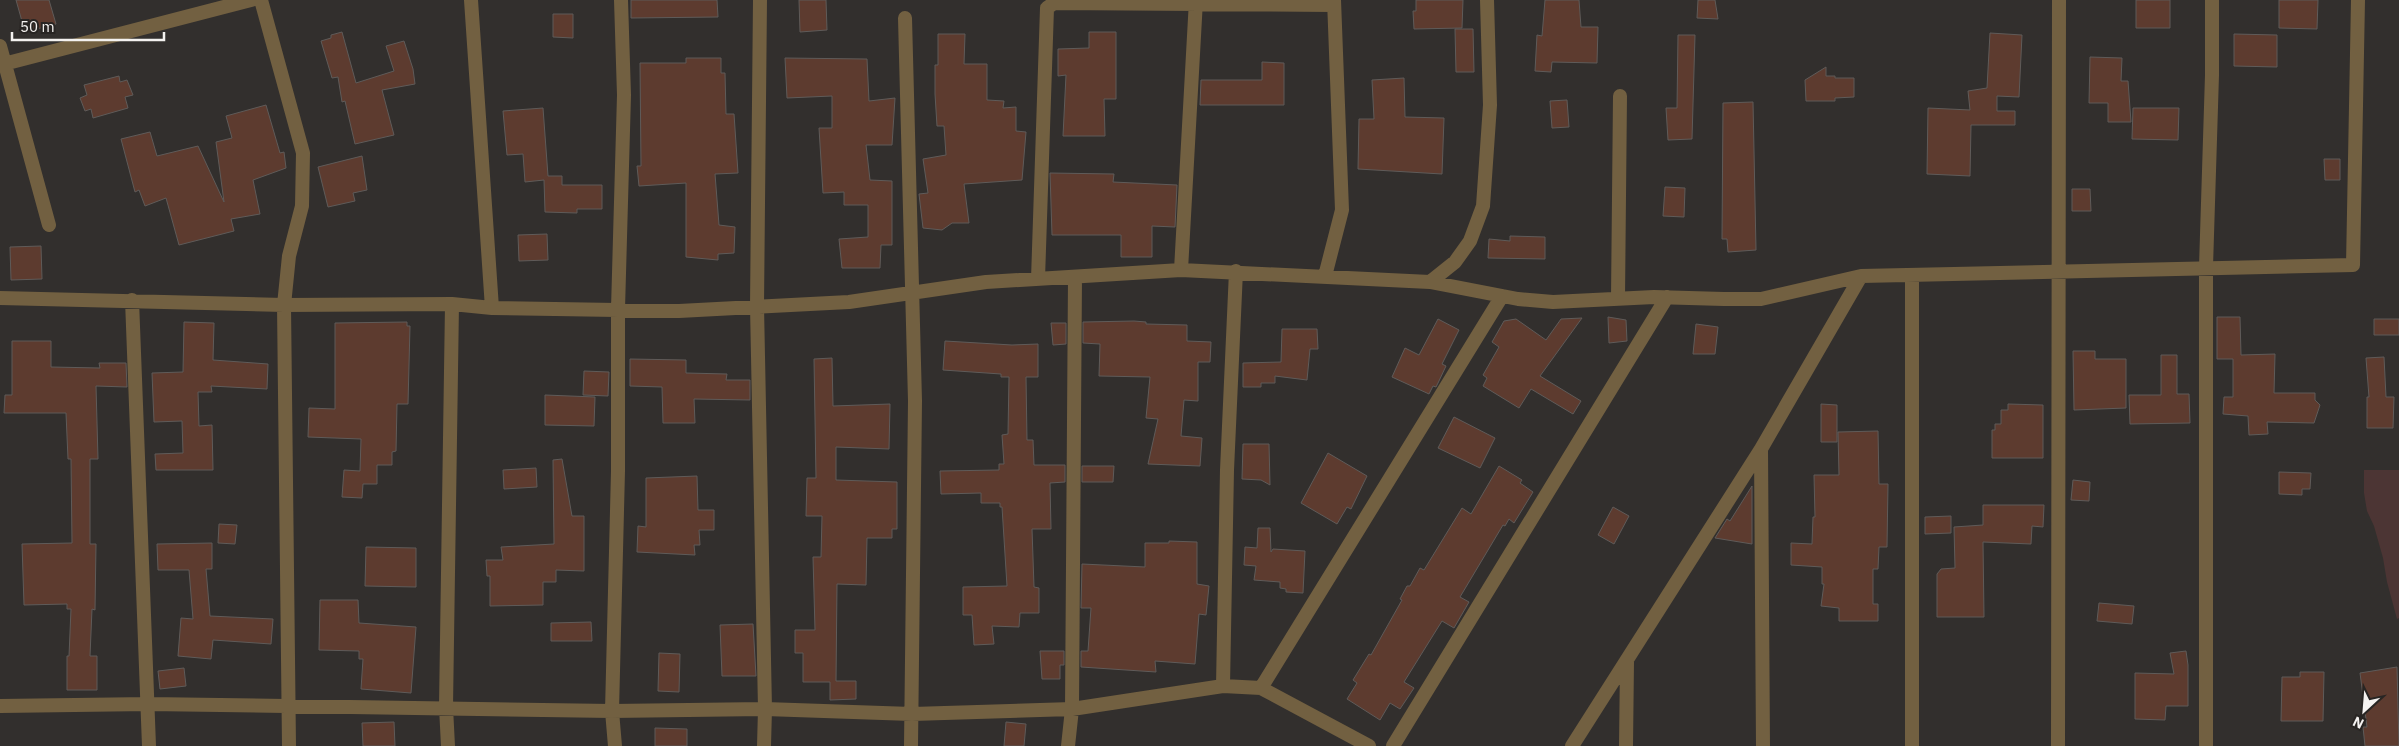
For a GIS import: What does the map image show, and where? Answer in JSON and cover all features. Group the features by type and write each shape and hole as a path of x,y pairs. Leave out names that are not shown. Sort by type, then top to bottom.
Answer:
{"street":[{"path":"3,65 251,0"},
{"path":"261,0 303,153 302,206 289,256 284,305 289,746"},
{"path":"471,0 492,308"},
{"path":"615,746 612,711 618,471 618,310 624,95 621,0"},
{"path":"760,0 758,306 766,709 764,746"},
{"path":"1430,282 1455,262 1470,241 1483,206 1490,105 1487,0"},
{"path":"2058,746 2059,0"},
{"path":"2206,746 2206,268 2212,75 2212,0"},
{"path":"0,298 284,305 452,304 492,308 679,311 849,302 986,282 1181,270 1236,271 1276,275 1430,282 1502,296 1553,302 1667,297 1761,299 1861,276 2353,265 2358,0"},
{"path":"1038,279 1047,8 1054,3 1196,1 1334,2 1342,210 1325,276"},
{"path":"1181,270 1189,90 1196,1"},
{"path":"905,18 915,401 911,746"},
{"path":"0,46 3,65 48,225"},
{"path":"1618,298 1620,96"},
{"path":"1223,686 1227,470 1236,271"},
{"path":"1912,275 1912,746"},
{"path":"1572,746 1627,662 1760,449 1861,276"},
{"path":"1068,746 1072,709 1075,278"},
{"path":"1260,688 1502,296"},
{"path":"1393,746 1667,297"},
{"path":"132,300 149,704 149,746"},
{"path":"448,746 446,707 452,304"},
{"path":"1760,449 1763,746"},
{"path":"1626,746 1627,662"},
{"path":"0,706 149,704 289,708 446,707 612,711 766,709 912,714 1072,709 1223,686 1260,688 1370,746"}],"shaded area":[{"path":"2364,470 2399,470 2399,618 2397,619 2383,558 2374,526 2367,511 2364,493"}],"building":[{"path":"16,0 49,0 56,24 25,32"},
{"path":"631,0 717,0 718,17 631,18"},
{"path":"799,0 826,0 827,30 800,32"},
{"path":"1416,0 1463,0 1462,28 1414,29 1413,11 1416,11"},
{"path":"1545,0 1579,0 1581,27 1598,27 1597,63 1552,62 1551,72 1535,71 1537,35 1542,36"},
{"path":"1698,0 1715,0 1718,19 1697,18"},
{"path":"2136,0 2170,0 2170,28 2136,28"},
{"path":"2279,0 2318,0 2317,29 2279,28"},
{"path":"553,14 573,14 573,38 553,37"},
{"path":"1455,29 1473,29 1474,72 1456,72"},
{"path":"342,32 356,83 394,71 386,46 404,41 413,69 415,84 382,90 394,135 355,144 345,101 342,102 338,77 332,78 321,41 331,38 331,35"},
{"path":"1089,32 1116,32 1116,99 1104,99 1105,136 1063,136 1066,75 1058,76 1058,49 1089,48"},
{"path":"1990,33 2022,35 2019,97 1997,96 1997,111 2015,111 2015,125 1971,125 1970,176 1927,174 1928,108 1970,110 1968,91 1987,88"},
{"path":"938,34 965,34 964,64 987,64 987,100 1004,101 1003,108 1016,107 1016,131 1026,132 1022,180 964,184 969,223 952,223 942,230 923,228 919,194 928,193 923,159 946,155 944,126 937,126 935,65 938,65"},
{"path":"2234,34 2277,35 2277,67 2234,66"},
{"path":"1678,35 1695,35 1692,139 1668,140 1666,108 1677,108"},
{"path":"2090,57 2122,58 2121,81 2128,81 2131,122 2108,122 2108,103 2089,103"},
{"path":"686,58 721,58 721,73 725,73 726,114 734,114 738,173 715,174 719,225 735,227 734,253 718,254 718,260 686,257 686,183 639,186 637,166 641,166 640,63 686,63"},
{"path":"785,58 867,59 869,101 895,98 892,145 866,145 870,180 892,181 892,245 881,245 880,268 842,268 839,239 868,237 868,205 844,205 844,192 823,193 819,128 832,128 832,96 787,98"},
{"path":"1262,62 1284,63 1284,105 1200,105 1201,80 1262,80"},
{"path":"1826,67 1826,76 1854,78 1854,97 1835,98 1835,101 1806,101 1805,80"},
{"path":"119,76 120,82 127,80 133,95 125,97 128,108 93,118 91,109 85,111 80,98 87,95 84,85"},
{"path":"1404,78 1405,117 1444,118 1442,174 1358,169 1359,119 1374,119 1372,80"},
{"path":"1567,100 1569,127 1552,128 1550,101"},
{"path":"1753,102 1756,250 1728,252 1727,239 1722,239 1723,103"},
{"path":"266,105 280,153 284,152 286,168 253,180 260,214 231,219 234,231 179,245 166,198 145,206 139,190 135,192 121,139 150,132 157,156 198,146 224,202 216,142 232,138 226,116"},
{"path":"543,108 548,176 562,176 562,185 602,185 602,209 577,209 577,213 545,212 544,180 525,182 523,154 507,155 503,111"},
{"path":"2133,108 2179,108 2178,140 2132,139"},
{"path":"362,156 367,190 353,193 355,201 328,207 318,167"},
{"path":"2324,159 2340,159 2340,180 2325,180"},
{"path":"1050,173 1114,174 1113,182 1177,185 1175,227 1152,226 1152,257 1121,257 1121,235 1052,235"},
{"path":"1665,187 1685,188 1684,217 1663,216"},
{"path":"2072,189 2090,189 2091,211 2072,211"},
{"path":"547,234 548,260 519,261 518,235"},
{"path":"1510,236 1545,237 1545,259 1488,258 1489,239 1510,241"},
{"path":"41,246 42,279 11,280 10,247"},
{"path":"1608,317 1626,320 1627,341 1609,343"},
{"path":"2217,317 2240,317 2241,355 2275,354 2274,393 2315,393 2315,400 2320,405 2314,423 2267,422 2268,434 2249,435 2248,416 2223,414 2224,397 2233,397 2233,359 2217,359"},
{"path":"1582,318 1540,376 1581,401 1573,414 1531,389 1519,408 1483,386 1487,378 1483,375 1499,347 1492,342 1504,321 1516,319 1546,340 1561,319"},
{"path":"1438,319 1459,330 1442,364 1446,366 1436,387 1433,386 1429,394 1392,377 1405,348 1419,355"},
{"path":"2374,319 2399,319 2399,335 2374,335"},
{"path":"184,322 214,323 213,360 268,364 267,389 211,386 212,392 198,392 199,426 212,425 213,470 156,470 155,454 183,453 182,421 154,422 152,373 183,372"},
{"path":"407,322 407,326 410,326 408,404 397,404 396,451 392,452 392,465 377,465 377,484 363,484 362,498 342,497 344,470 360,471 361,439 308,437 309,408 335,409 335,323"},
{"path":"1083,322 1146,322 1146,324 1187,325 1187,341 1211,342 1210,362 1198,362 1198,401 1184,400 1181,436 1202,438 1200,466 1148,464 1158,419 1146,418 1150,377 1099,376 1100,344 1083,343"},
{"path":"1051,323 1066,323 1066,344 1053,345"},
{"path":"1696,324 1718,327 1715,354 1693,354"},
{"path":"1282,329 1317,329 1318,349 1310,349 1307,380 1275,376 1275,383 1261,383 1261,387 1243,387 1243,363 1281,362"},
{"path":"12,341 51,341 51,367 100,368 99,363 126,363 127,387 96,386 98,459 90,459 90,544 96,544 95,610 92,609 90,656 97,656 97,690 67,690 67,656 69,656 71,609 67,609 67,604 24,605 22,544 72,543 71,459 68,459 66,413 4,413 5,395 12,395"},
{"path":"945,341 1012,345 1038,344 1038,377 1026,377 1027,440 1033,440 1034,465 1065,465 1065,482 1050,483 1051,529 1032,529 1034,587 1039,588 1039,613 1020,613 1019,627 992,626 994,644 974,645 972,615 963,615 963,587 1007,586 1002,507 1000,507 1000,503 981,503 981,493 941,494 940,471 999,470 999,464 1004,464 1002,435 1008,434 1009,377 1001,377 1001,374 943,370"},
{"path":"2073,351 2095,351 2095,359 2126,359 2126,408 2074,410"},
{"path":"2161,355 2177,355 2177,394 2189,394 2190,423 2130,424 2129,395 2161,395"},
{"path":"2384,357 2386,397 2394,397 2393,428 2367,428 2367,397 2369,397 2366,358"},
{"path":"832,358 833,406 890,404 889,449 836,447 836,480 897,482 897,529 892,529 892,538 867,538 866,585 837,584 836,681 856,681 856,699 830,700 830,682 803,682 803,653 795,653 795,630 815,630 813,557 821,557 822,516 806,516 807,478 816,478 814,359"},
{"path":"630,359 686,360 686,373 727,374 726,380 750,380 750,400 694,399 695,423 663,423 662,387 630,386"},
{"path":"584,371 609,372 608,396 583,395"},
{"path":"545,395 595,397 594,426 545,425"},
{"path":"1821,404 1837,405 1837,442 1821,442"},
{"path":"2008,404 2043,405 2043,458 1992,458 1992,430 1995,430 1995,424 2001,424 2001,410 2008,410"},
{"path":"1454,417 1495,438 1480,468 1438,448"},
{"path":"1878,431 1879,484 1888,484 1887,547 1879,547 1878,569 1873,569 1873,604 1878,604 1878,621 1839,621 1839,608 1821,606 1824,584 1822,584 1822,567 1791,565 1791,543 1812,544 1813,517 1815,517 1814,475 1839,475 1838,432"},
{"path":"1243,444 1269,444 1270,485 1261,480 1242,479"},
{"path":"1328,453 1367,476 1351,509 1347,507 1337,524 1301,503"},
{"path":"562,459 572,516 584,516 584,571 556,570 556,582 543,582 543,605 490,606 490,576 487,576 486,560 503,560 501,547 554,544 553,460"},
{"path":"1082,466 1114,466 1113,482 1082,482"},
{"path":"1499,466 1522,480 1520,483 1533,492 1514,523 1509,519 1505,526 1503,525 1460,597 1469,602 1454,628 1442,621 1404,682 1414,688 1400,709 1390,703 1380,720 1347,699 1357,683 1353,680 1369,654 1371,655 1402,600 1400,599 1407,586 1410,586 1420,568 1424,570 1462,508 1471,514"},
{"path":"536,468 537,487 504,489 503,470"},
{"path":"2279,472 2311,473 2310,489 2302,489 2302,495 2279,494"},
{"path":"697,476 698,510 714,510 714,530 699,530 700,545 694,545 695,555 637,552 638,526 646,527 646,478"},
{"path":"2073,480 2090,482 2089,501 2071,500"},
{"path":"1752,486 1752,544 1715,538 1727,519 1730,521"},
{"path":"1983,505 2044,505 2043,527 2032,526 2031,544 1983,542 1984,617 1937,617 1937,574 1941,569 1955,568 1954,527 1983,525"},
{"path":"1613,507 1629,516 1614,544 1598,535"},
{"path":"1951,516 1951,533 1925,534 1925,517"},
{"path":"219,524 237,525 235,544 218,543"},
{"path":"1258,528 1270,528 1271,552 1273,549 1305,551 1303,593 1286,592 1286,589 1280,588 1280,582 1254,580 1256,566 1244,565 1245,547 1257,548"},
{"path":"1169,541 1197,542 1197,584 1209,586 1206,615 1199,614 1195,664 1155,661 1156,672 1081,667 1081,651 1088,651 1091,608 1081,608 1082,564 1145,567 1145,543 1169,543"},
{"path":"212,543 212,569 206,569 210,616 273,619 271,644 213,640 211,659 178,656 181,618 193,619 189,570 158,570 157,544"},
{"path":"366,547 416,548 416,587 365,586"},
{"path":"320,600 358,600 359,623 416,627 411,693 361,689 363,659 359,659 359,651 319,650"},
{"path":"2099,603 2134,606 2132,624 2097,621"},
{"path":"591,622 592,641 551,641 551,623"},
{"path":"753,624 756,676 722,676 720,625"},
{"path":"1040,651 1064,651 1064,665 1060,665 1060,679 1042,679"},
{"path":"2186,651 2188,706 2166,706 2165,720 2135,719 2135,673 2174,674 2170,653"},
{"path":"659,653 680,654 679,692 658,691"},
{"path":"2397,667 2399,746 2365,746 2363,727 2367,727 2360,673"},
{"path":"184,668 186,686 160,689 158,671"},
{"path":"2300,672 2324,672 2323,721 2281,721 2282,677 2300,677"},
{"path":"394,722 395,746 363,746 362,723"},
{"path":"1006,722 1026,724 1024,746 1004,746"},
{"path":"655,728 687,729 687,746 655,746"}]}
